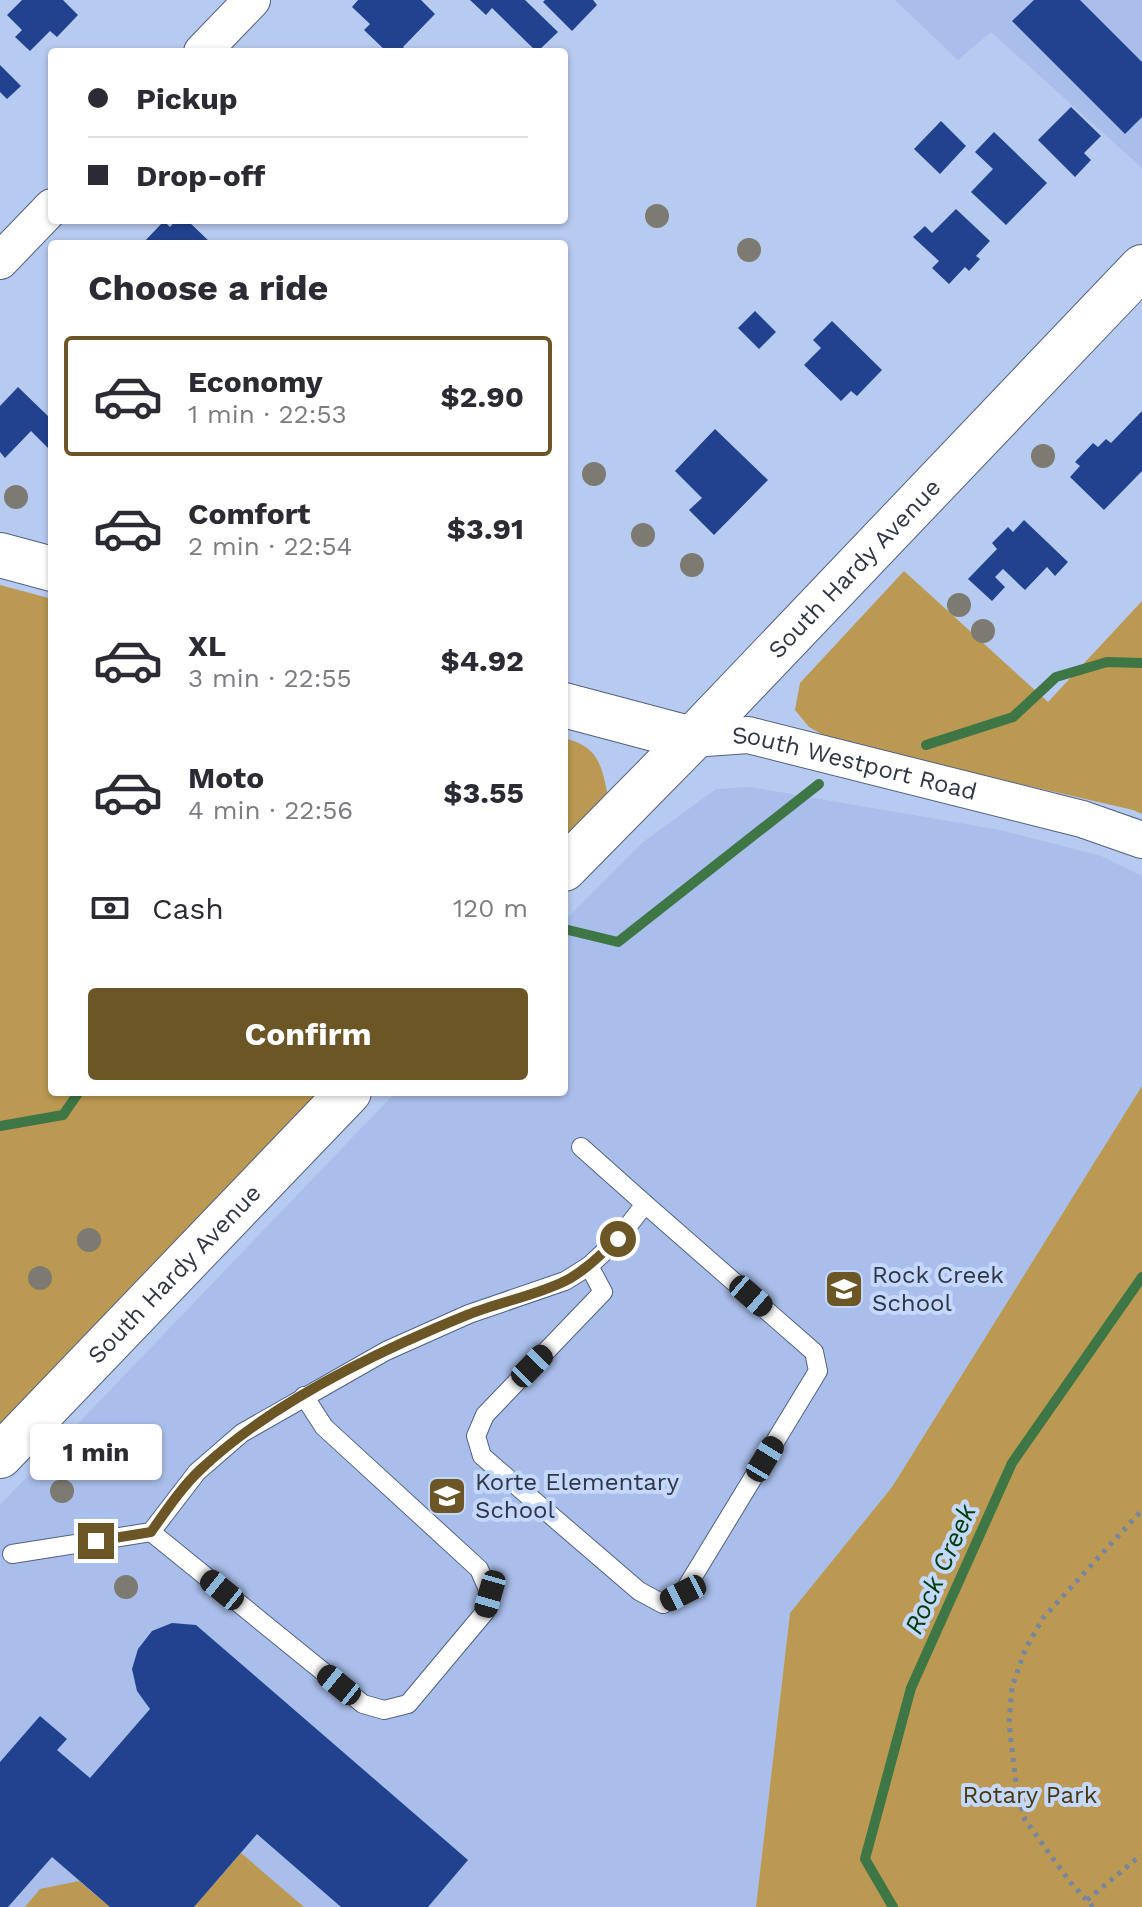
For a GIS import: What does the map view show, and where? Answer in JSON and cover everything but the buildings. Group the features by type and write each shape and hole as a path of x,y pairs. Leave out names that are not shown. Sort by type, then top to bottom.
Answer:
{"street":[{"path":"206,48 252,0"},
{"path":"0,261 48,211"},
{"name":"South Hardy Avenue","path":"568,865 1142,267"},
{"path":"0,555 48,568"},
{"name":"South Westport Road","path":"568,706 692,739 748,735 1082,819 1142,840"},
{"name":"South Hardy Avenue","path":"0,1456 345,1096"}],"lane":[{"path":"581,1147 814,1352 818,1371 683,1593 663,1604 639,1591 482,1456 476,1436 485,1415 603,1292 589,1266"},
{"path":"12,1554 151,1532 197,1472 242,1433 386,1351 469,1314 565,1281 589,1266 618,1239 645,1204"},
{"path":"151,1532 363,1704 384,1710 408,1704 485,1612 490,1594 479,1569 324,1427 304,1396"}],"path":[{"path":"1093,1907 1070,1882 1025,1820 1017,1792 1009,1723 1012,1687 1025,1650 1043,1618 1142,1510"},
{"path":"1087,1900 1141,1855"}],"shaded area":[{"path":"895,0 1142,0 1142,168 991,32 958,60"},
{"name":"Korte Elementary School","path":"750,787 1000,830 1101,856 1142,876 1142,1086 892,1487 790,1613 756,1907 0,1907 0,1505 392,1096 568,1096 568,917 642,843 716,789"}],"green space":[{"path":"904,571 1048,702 1142,601 1142,814 834,741 809,727 795,710 800,683"},
{"path":"0,585 48,598 48,1096 320,1096 0,1429"},
{"path":"568,739 585,746 596,758 608,796 568,837"},
{"name":"Rotary Park","path":"1142,1086 1142,1907 756,1907 790,1613 892,1487"},
{"path":"241,1853 304,1907 194,1907"},
{"path":"79,1881 110,1907 25,1907 40,1889"}],"waterway":[{"path":"926,745 1013,717 1056,677 1107,662 1142,663"},
{"path":"568,930 618,942 819,784"},
{"path":"0,1126 63,1115 76,1096"},
{"name":"Rock Creek","path":"893,1907 865,1859 911,1688 1012,1463 1142,1277"}],"place":[{"name":"Rock Creek School","path":"844,1289"},
{"name":"Korte Elementary School","path":"447,1496"}],"route":[{"path":"96,1541 151,1532 197,1472 242,1433 304,1396 386,1351 469,1314 565,1281 589,1266 618,1239"}]}
